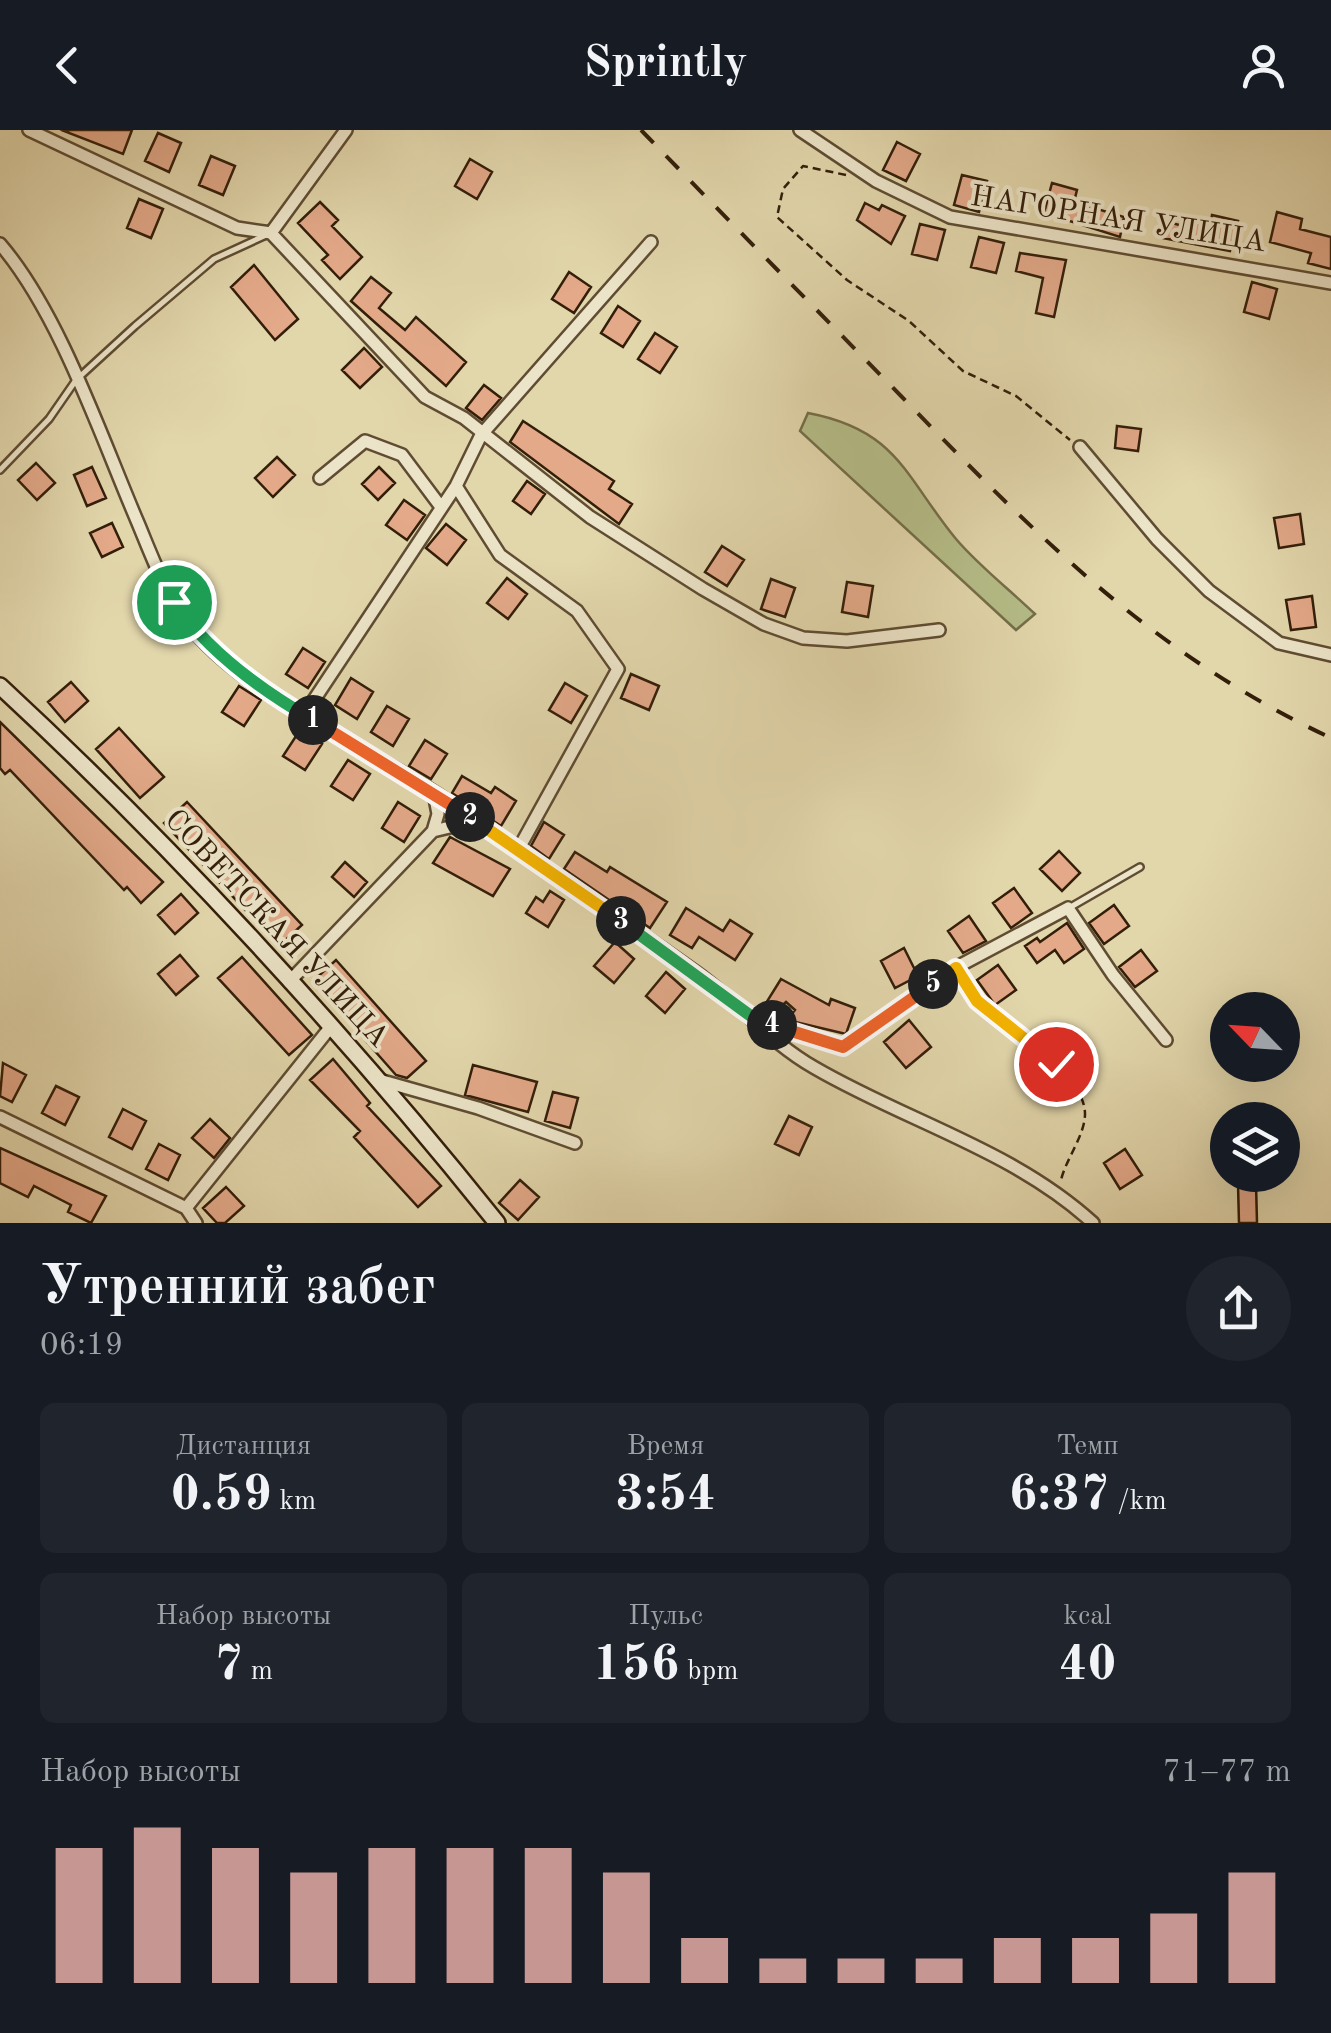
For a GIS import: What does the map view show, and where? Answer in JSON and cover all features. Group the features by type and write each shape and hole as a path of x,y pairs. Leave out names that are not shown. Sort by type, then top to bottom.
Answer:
{"main road":[{"name":"СОВЕТСКАЯ УЛИЦА","path":"0,686 147,831 289,982 379,1080 497,1223"}],"street":[{"path":"29,130 236,228 271,233 424,397 464,418 482,436 590,517 764,624 803,638 847,640 938,630"},
{"path":"271,233 346,130"},
{"name":"НАГОРНАЯ УЛИЦА","path":"800,130 876,182 950,217 1331,284"},
{"path":"304,715 456,486 482,436 651,242"},
{"path":"0,244 30,285 151,554 194,631 304,715 434,793 699,975 755,1019 770,1041 818,1070 1007,1160 1058,1191 1093,1223"},
{"path":"320,478 365,441 402,455 441,507"},
{"path":"1080,448 1157,539 1209,590 1279,643 1331,655"},
{"path":"456,486 500,555 577,611 618,668 518,850"},
{"path":"433,831 438,814 434,793"},
{"path":"289,982 433,831 459,821 476,821"},
{"path":"755,1019 843,1047 956,968 1068,908 1113,975 1166,1040"},
{"path":"186,1208 330,1029"},
{"path":"379,1080 478,1108 575,1143"},
{"path":"0,1117 186,1208 196,1223"}],"lane":[{"path":"0,470 2,458 49,419 76,380 214,259 271,233"},
{"path":"1068,908 1140,867"}],"path":[{"path":"876,182 803,166 783,190 777,217 847,280 909,321 963,372 1016,396 1080,448"},
{"path":"956,968 977,1001 1056,1064 1076,1088 1085,1114 1058,1191"}],"green space":[{"path":"808,413 862,431 881,444 897,459 965,549 1035,614 1016,630 800,431"}],"building":[{"path":"132,130 123,154 64,131"},
{"path":"158,133 181,143 169,172 145,161"},
{"path":"897,142 920,154 906,181 883,170"},
{"path":"211,156 235,166 223,195 199,185"},
{"path":"470,159 492,172 477,199 455,186"},
{"path":"962,175 987,181 979,212 954,205"},
{"path":"1052,183 1077,190 1074,202 1124,217 1120,237 1044,213"},
{"path":"139,199 163,209 151,238 127,228"},
{"path":"320,202 338,220 332,226 362,257 340,279 322,260 328,255 298,223"},
{"path":"865,203 879,210 882,205 905,216 891,244 857,220"},
{"path":"1277,212 1302,219 1300,229 1331,237 1331,269 1308,263 1311,253 1270,242"},
{"path":"1212,215 1238,221 1230,251 1163,238 1168,222 1187,227 1189,218 1211,222"},
{"path":"920,224 945,230 937,260 912,254"},
{"path":"979,237 1004,243 996,273 971,267"},
{"path":"1020,253 1066,260 1054,317 1036,313 1043,278 1016,271"},
{"path":"254,265 298,319 275,340 231,287"},
{"path":"569,272 591,287 574,313 552,299"},
{"path":"371,277 391,293 379,308 405,330 416,317 466,362 446,386 351,301"},
{"path":"1252,282 1277,289 1269,319 1244,312"},
{"path":"618,306 640,321 623,347 601,333"},
{"path":"655,333 677,347 660,373 638,359"},
{"path":"364,348 382,367 360,388 342,370"},
{"path":"484,385 501,398 482,420 466,408"},
{"path":"523,421 614,481 609,489 632,504 619,524 510,442"},
{"path":"1117,426 1141,429 1138,451 1115,448"},
{"path":"277,457 295,475 273,497 255,478"},
{"path":"36,463 55,483 37,500 18,480"},
{"path":"92,467 106,498 87,506 74,475"},
{"path":"379,467 395,483 378,500 362,484"},
{"path":"527,481 545,494 531,514 513,501"},
{"path":"404,500 425,515 407,540 386,525"},
{"path":"1300,514 1304,544 1279,548 1274,518"},
{"path":"112,523 123,547 102,557 90,533"},
{"path":"446,524 466,540 447,565 426,548"},
{"path":"722,546 744,560 727,586 705,572"},
{"path":"507,578 527,594 508,619 487,603"},
{"path":"771,579 795,588 785,617 761,609"},
{"path":"847,582 873,586 868,617 842,612"},
{"path":"1312,596 1316,627 1291,630 1286,600"},
{"path":"303,648 325,662 308,688 286,674"},
{"path":"631,674 659,686 649,710 621,698"},
{"path":"351,678 373,692 357,719 335,705"},
{"path":"71,682 88,701 65,722 48,702"},
{"path":"565,683 587,696 571,723 549,710"},
{"path":"239,686 261,700 244,726 222,712"},
{"path":"387,706 409,719 393,746 371,732"},
{"path":"0,722 163,882 141,903 10,770 5,774 0,768"},
{"path":"119,728 164,777 140,798 96,749"},
{"path":"300,730 322,744 305,770 283,756"},
{"path":"425,740 447,754 431,779 409,766"},
{"path":"348,760 370,774 353,800 331,786"},
{"path":"462,776 491,793 495,787 516,801 501,826 452,793"},
{"path":"187,802 302,925 279,946 164,823"},
{"path":"398,802 420,816 404,842 382,828"},
{"path":"544,822 564,835 549,859 531,846"},
{"path":"450,837 510,869 493,896 433,863"},
{"path":"1059,851 1080,873 1062,891 1040,869"},
{"path":"575,852 607,872 610,867 667,902 650,928 564,869"},
{"path":"345,862 367,882 354,897 332,877"},
{"path":"1014,888 1032,913 1011,928 993,903"},
{"path":"550,891 564,900 548,927 526,913 536,897 543,902"},
{"path":"181,894 198,913 175,934 158,915"},
{"path":"1114,905 1129,926 1104,944 1089,923"},
{"path":"686,908 723,931 730,920 752,934 735,960 699,937 692,948 670,935"},
{"path":"969,916 986,941 963,953 948,931"},
{"path":"1067,923 1084,949 1064,963 1055,950 1037,963 1025,946 1037,938 1040,942"},
{"path":"615,942 634,959 614,983 594,966"},
{"path":"904,948 918,976 895,988 881,961"},
{"path":"1141,950 1157,971 1135,987 1119,967"},
{"path":"180,955 198,976 176,995 158,974"},
{"path":"242,957 312,1035 289,1055 218,978"},
{"path":"336,960 426,1061 407,1078 396,1075 313,981"},
{"path":"998,965 1016,990 995,1005 977,980"},
{"path":"666,972 685,989 665,1013 646,996"},
{"path":"781,979 829,1005 831,999 855,1008 846,1034 787,1020 795,1010 786,1002 777,1010 766,1003"},
{"path":"909,1020 931,1047 906,1068 884,1042"},
{"path":"333,1059 370,1103 367,1106 441,1186 418,1207 354,1137 360,1131 310,1080"},
{"path":"3,1063 26,1075 12,1102 0,1096"},
{"path":"473,1065 537,1082 528,1112 465,1095"},
{"path":"56,1086 79,1097 65,1125 42,1113"},
{"path":"553,1092 578,1098 570,1128 545,1121"},
{"path":"123,1109 146,1121 132,1149 109,1137"},
{"path":"789,1116 812,1127 799,1155 775,1144"},
{"path":"210,1119 230,1138 214,1158 192,1138"},
{"path":"159,1144 180,1155 168,1180 146,1169"},
{"path":"0,1148 106,1196 91,1223 68,1212 71,1205 34,1186 28,1197 0,1183"},
{"path":"1125,1149 1142,1175 1120,1189 1104,1163"},
{"path":"520,1180 539,1197 518,1220 499,1203"},
{"path":"226,1187 244,1206 225,1223 217,1223 203,1208"},
{"path":"1238,1192 1256,1192 1257,1223 1239,1223"}],"railway":[{"path":"641,130 1000,496 1100,588 1207,669 1331,738"}],"route":[{"path":"174,602 194,631 230,662 304,715 434,793 699,975 755,1019 843,1047 862,1038 956,968 977,1001 1056,1064"}]}
